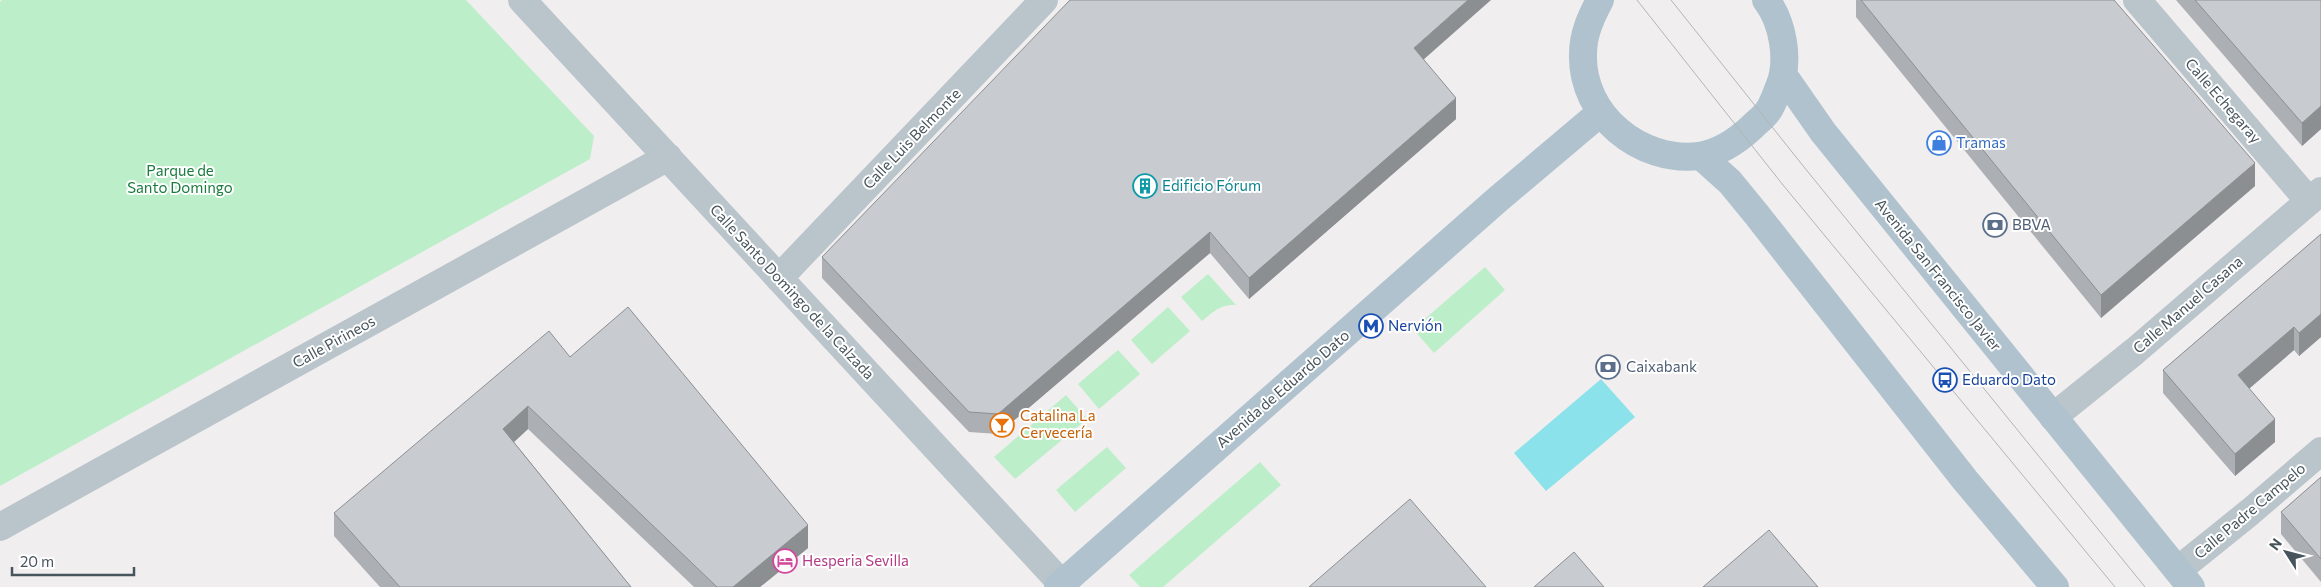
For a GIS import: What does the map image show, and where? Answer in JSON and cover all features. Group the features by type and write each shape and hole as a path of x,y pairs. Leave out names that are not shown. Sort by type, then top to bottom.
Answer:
{"main road":[{"path":"1600,0 1588,23 1583,54 1587,85 1600,113 1623,137 1652,152 1683,157 1701,156 1724,148 1744,135 1768,112 1784,76 1782,33 1771,6 1766,0"},
{"name":"Avenida San Francisco Javier","path":"1784,76 1823,132 2185,578"},
{"name":"Avenida de Eduardo Dato","path":"1060,585 1497,200 1600,113"},
{"path":"1701,156 1730,182 1965,480 2055,587"}],"street":[{"name":"Calle Santo Domingo de la Calzada","path":"522,0 1060,585"},
{"name":"Calle Luis Belmonte","path":"779,278 1044,0"},
{"name":"Calle Echegaray","path":"2137,0 2315,196"},
{"name":"Calle Pirineos","path":"0,527 668,157"},
{"name":"Calle Manuel Casana","path":"2053,417 2135,351 2315,196"},
{"name":"Calle Padre Campelo","path":"2185,578 2250,512 2321,451"}],"green space":[{"name":"Parque de Santo Domingo","path":"2,0 466,0 594,136 590,159 0,486 0,2"},
{"path":"1485,267 1505,290 1434,353 1413,329"},
{"path":"1208,274 1236,305 1222,307 1202,321 1181,297"},
{"path":"1168,307 1190,331 1152,364 1131,340"},
{"path":"1118,350 1140,374 1099,409 1078,384"},
{"path":"1066,395 1087,419 1015,479 994,457"},
{"path":"1107,447 1126,468 1075,512 1056,490"},
{"path":"1260,462 1281,485 1163,587 1140,587 1129,575"}],"water":[{"path":"1601,379 1635,417 1546,491 1514,453"}],"building":[{"name":"Edificio Fórum","path":"1070,0 1468,0 1414,48 1456,98 1249,278 1210,232 998,414 969,412 822,257"},
{"path":"1861,0 2114,0 2255,163 2101,295"},
{"path":"2195,0 2321,0 2321,106 2302,123"},
{"path":"2321,234 2321,314 2299,333 2294,327 2238,375 2275,419 2235,454 2163,370"},
{"path":"628,307 808,525 733,587 717,587 528,406 503,429 631,587 400,587 334,513 549,331 570,357"},
{"path":"2321,477 2321,559 2281,512"},
{"path":"1410,499 1486,587 1309,587"},
{"path":"1769,530 1818,587 1703,587"},
{"path":"1574,552 1604,587 1534,587"}],"tram line":[{"path":"1637,0 1783,185 2115,587"},
{"path":"1671,0 2145,587"}],"place":[{"name":"Tramas","path":"1939,143"},
{"name":"Edificio Fórum","path":"1145,186"},
{"name":"BBVA","path":"1995,225"},
{"name":"Nervión","path":"1371,326"},
{"name":"Caixabank","path":"1608,367"},
{"name":"Eduardo Dato","path":"1945,380"},
{"name":"Catalina La Cervecería","path":"1002,425"},
{"name":"Hesperia Sevilla","path":"785,561"}]}
